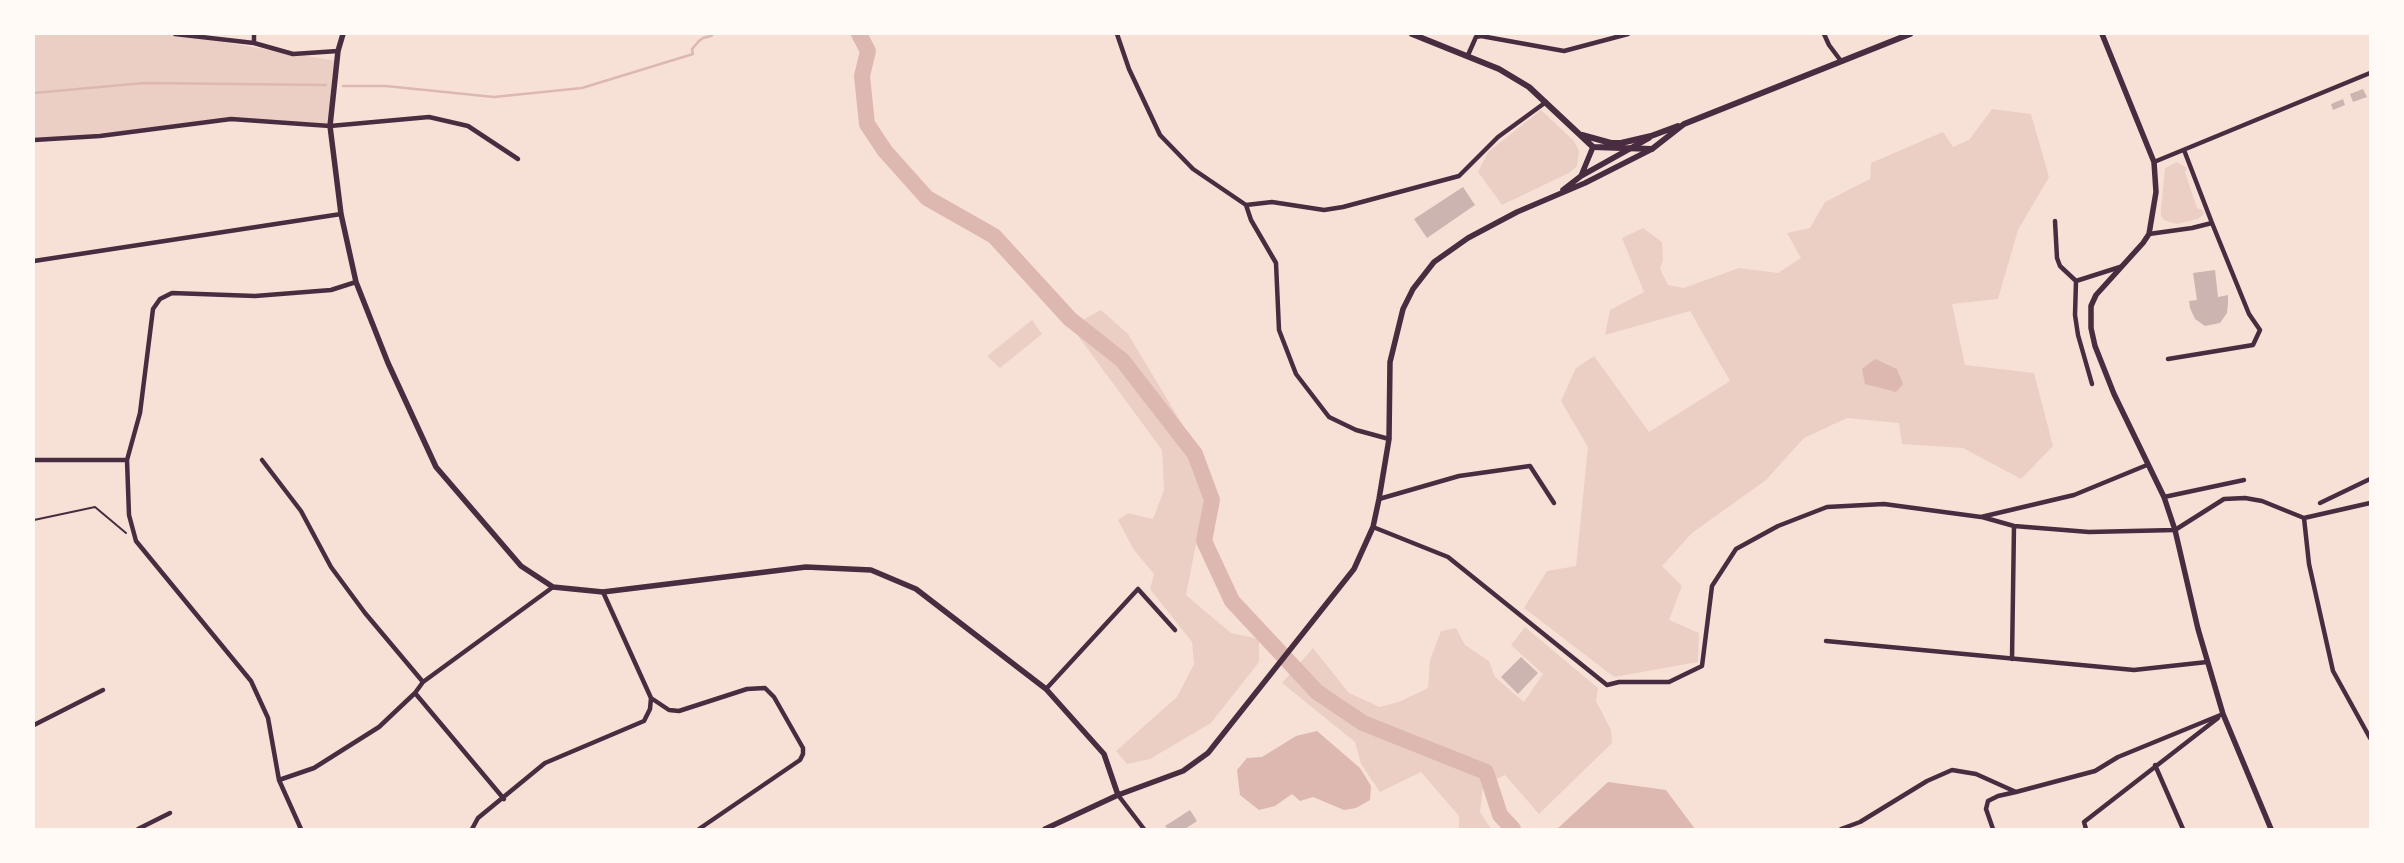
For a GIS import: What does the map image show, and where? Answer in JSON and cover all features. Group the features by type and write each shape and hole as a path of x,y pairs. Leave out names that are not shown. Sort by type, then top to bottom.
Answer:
{"main road":[{"path":"1412,34 1499,69 1529,87 1593,147 1652,149 1684,124"},
{"path":"1582,135 1627,147 1910,34"}],"street":[{"path":"176,34 254,43 292,54 338,51"},
{"path":"254,34 254,43"},
{"path":"344,34 338,51 330,126 341,214 356,282 388,363 436,467 521,566 553,587 603,592 806,566 871,570 916,589 1046,689 1104,754 1118,795 1144,829"},
{"path":"1117,34 1129,69 1160,135 1193,169 1246,205 1251,220 1276,262 1278,330 1296,374 1329,417 1356,430 1389,439"},
{"path":"1468,55 1476,37 1481,36 1564,51 1628,34"},
{"path":"1824,34 1840,61"},
{"path":"2102,34 2154,162 2156,192 2149,234 2096,295 2091,306 2091,328 2108,380 2147,465 2164,497 2175,530 2207,662 2223,714 2271,829"},
{"path":"2154,162 2370,73"},
{"path":"1246,205 1272,202 1324,210 1459,176 1498,138 1546,102"},
{"path":"34,140 100,136 231,119 330,126 429,117 468,126 518,159"},
{"path":"1555,196 1581,176 1627,147 1651,136"},
{"path":"1581,176 1593,147"},
{"path":"1565,191 1626,159 1627,147"},
{"path":"1044,829 1118,795 1183,771 1208,753 1304,635 1354,569 1373,527 1380,499 1389,439 1390,362 1403,309 1413,288 1434,262 1468,238 1517,212 1555,196 1652,149"},
{"path":"2168,359 2253,345 2260,330 2249,314 2184,150"},
{"path":"34,261 341,214"},
{"path":"2054,221 2057,258 2060,266 2076,281 2075,315 2078,335 2092,384"},
{"path":"2149,234 2183,230 2212,222"},
{"path":"2076,281 2121,267"},
{"path":"301,829 279,780 268,718 251,681 136,541 129,515 127,460 140,413 153,309 160,299 172,293 254,296 323,291 356,282"},
{"path":"34,460 127,460"},
{"path":"262,460 301,511 331,567 365,613 423,682"},
{"path":"1981,517 2074,495 2147,465"},
{"path":"1380,499 1458,476 1530,466 1554,502"},
{"path":"2164,497 2244,480"},
{"path":"2320,503 2370,480"},
{"path":"1373,527 1448,557 1607,685 1619,682 1669,682 1702,666 1712,586 1736,549 1778,526 1827,507 1884,504 1981,517 2014,526 2089,532 2175,530 2224,499 2245,498 2262,501 2304,518 2370,503"},
{"path":"2304,518 2309,564 2333,671 2370,738"},
{"path":"2012,659 2014,526"},
{"path":"279,780 314,768 379,727 415,693 423,682 553,587"},
{"path":"1046,689 1138,589 1174,630"},
{"path":"472,829 478,818 545,763 644,721 650,709 651,698 603,592"},
{"path":"1826,641 2134,670 2207,662"},
{"path":"651,698 669,710 679,711 747,689 764,688 774,697 803,748 800,760 699,829"},
{"path":"34,725 103,690"},
{"path":"415,693 504,798"},
{"path":"2086,829 2084,822 2223,714"},
{"path":"1993,829 1987,814 1988,801 1998,796 2095,771 2118,757 2223,714"},
{"path":"2155,765 2183,829"},
{"path":"1841,829 1860,822 1927,781 1952,770 1976,774 2016,792"},
{"path":"138,829 170,813"}],"path":[{"path":"34,520 95,507 136,541"}],"shaded area":[{"path":"175,34 337,61 330,126 231,119 100,136 34,140 34,35"},
{"path":"1992,109 2031,114 2049,177 2018,230 1998,299 1952,304 1965,365 2034,373 2053,446 2021,479 1963,448 1902,444 1899,423 1847,418 1804,438 1766,480 1692,533 1662,566 1682,586 1669,620 1699,633 1698,662 1614,677 1524,608 1547,571 1576,566 1588,447 1561,401 1576,368 1594,356 1649,432 1730,381 1690,311 1605,335 1610,310 1644,292 1622,238 1643,228 1662,242 1663,260 1660,269 1668,285 1684,288 1739,268 1778,273 1801,258 1787,233 1810,228 1825,202 1870,179 1871,163 1943,132 1953,147 1969,140"},
{"path":"1541,110 1574,141 1579,151 1577,166 1569,173 1502,205 1478,172 1488,152"},
{"path":"2177,162 2187,168 2185,172 2197,208 2203,210 2204,214 2198,219 2176,224 2164,220 2161,216 2161,210 2165,168"},
{"path":"1101,310 1128,334 1191,439 1204,503 1186,595 1231,633 1259,639 1259,662 1211,723 1150,759 1127,764 1116,751 1177,697 1194,664 1192,642 1150,589 1154,574 1134,550 1118,520 1128,513 1153,519 1164,490 1162,450 1073,329 1086,318"},
{"path":"1032,320 1042,334 1000,368 987,356"},
{"path":"1875,359 1897,369 1903,384 1896,392 1865,384 1862,369"},
{"path":"1525,627 1598,688 1596,701 1611,730 1612,743 1539,814 1505,775 1483,786 1480,812 1491,829 1459,829 1459,816 1421,772 1380,792 1361,764 1355,742 1282,683 1313,648 1349,693 1380,707 1401,701 1428,688 1430,660 1441,631 1456,628 1465,645 1489,661 1495,677 1524,702 1543,674 1511,645"},
{"path":"1317,731 1360,768 1371,786 1370,800 1356,808 1344,810 1313,797 1300,801 1292,794 1275,806 1259,810 1240,795 1237,770 1247,758 1262,757 1296,736"},
{"path":"1608,782 1666,790 1695,829 1557,829"}],"building":[{"path":"2363,89 2367,97 2353,102 2350,94"},
{"path":"2343,99 2345,105 2333,110 2331,104"},
{"path":"1463,187 1475,205 1427,238 1414,219"},
{"path":"2215,270 2218,297 2228,295 2227,313 2220,323 2205,326 2195,319 2190,308 2189,301 2197,300 2193,273"},
{"path":"1521,657 1538,673 1518,694 1501,677"},
{"path":"1190,810 1197,821 1185,829 1168,829 1165,826"}],"waterway":[{"path":"343,86 386,86 494,97 582,88 693,54 692,49 699,41 713,34"},
{"path":"859,34 868,51 862,76 867,124 885,151 927,198 994,236 1070,319 1122,360 1195,454 1212,500 1204,541 1232,601 1317,692 1363,723 1486,772 1500,815 1513,829"},
{"path":"34,93 144,83 326,85"}]}
